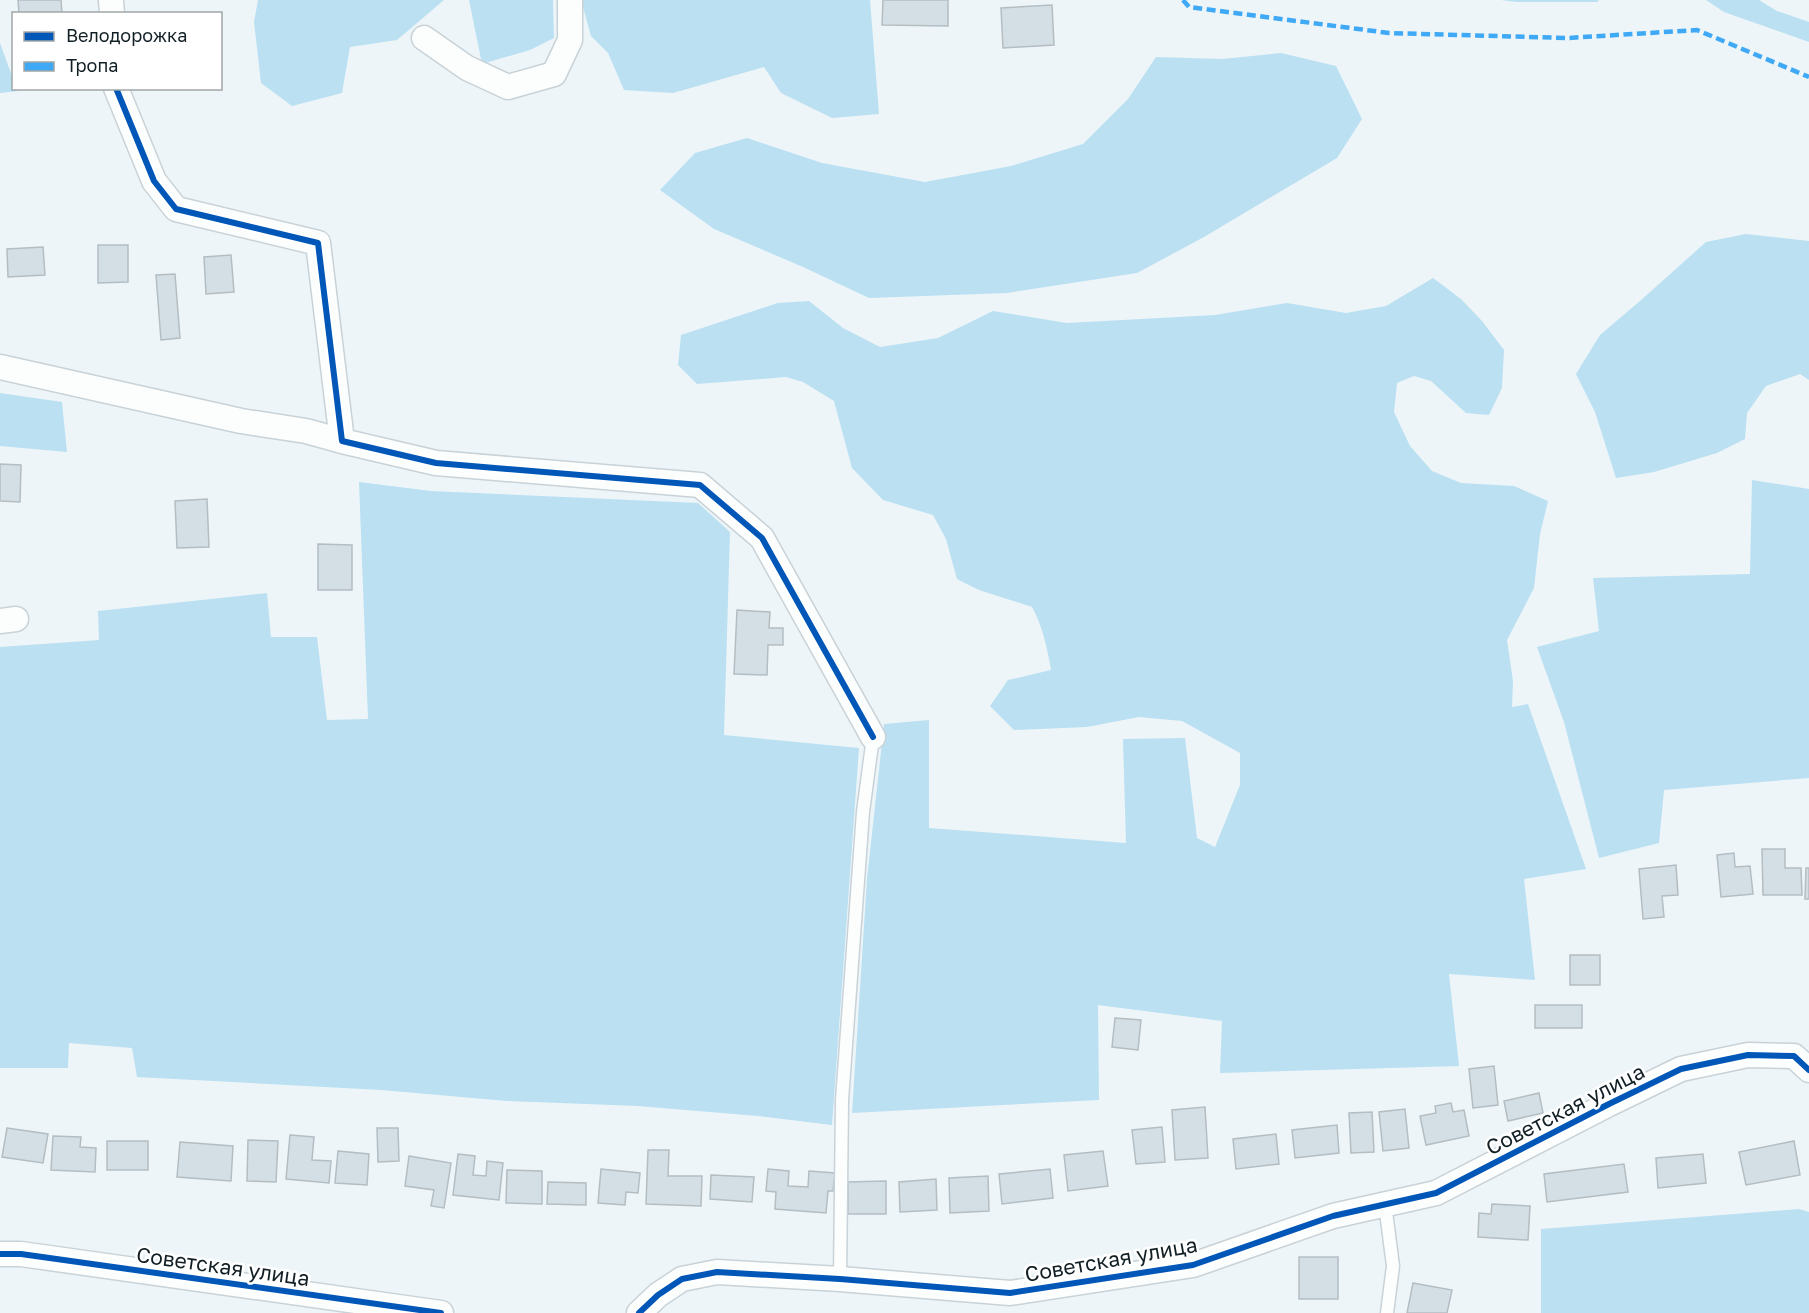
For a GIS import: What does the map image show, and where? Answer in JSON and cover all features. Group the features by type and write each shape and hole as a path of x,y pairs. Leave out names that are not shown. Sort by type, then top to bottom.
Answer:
{"street":[{"path":"424,38 466,68 507,87 554,74 570,40 570,0"},
{"path":"117,90 154,181 176,209 318,243 342,441"},
{"path":"0,367 241,421 306,431 436,463 700,485 762,538 873,737"},
{"name":"Советская улица","path":"639,1313 658,1295 682,1279 717,1272 840,1279 1010,1293 1193,1265 1333,1216 1436,1192 1681,1069 1748,1055 1794,1056 1809,1070"},
{"name":"Советская улица","path":"0,1254 21,1254 441,1313"}],"lane":[{"path":"840,1279 843,1100 863,812 873,737"},
{"path":"1384,1204 1393,1266 1387,1313"}],"shaded area":[{"path":"258,0 444,0 397,40 350,47 342,93 292,106 261,83 254,22"},
{"path":"469,0 553,0 554,38 530,50 482,64"},
{"path":"581,0 870,0 879,114 832,118 781,93 764,67 673,93 624,90 608,53 591,36"},
{"path":"1501,0 1599,0 1597,2 1517,2"},
{"path":"1706,0 1759,0 1777,11 1809,22 1809,42 1724,12"},
{"path":"0,43 12,76 12,90 18,91 0,93"},
{"path":"1281,53 1336,66 1362,119 1337,158 1204,237 1137,273 1007,293 869,298 714,229 660,190 695,153 747,138 822,163 925,182 1011,166 1083,144 1128,99 1156,57 1222,59"},
{"path":"1746,234 1809,241 1809,380 1800,374 1766,386 1747,413 1745,439 1717,453 1654,472 1616,478 1595,412 1576,374 1600,335 1706,242"},
{"path":"1433,278 1461,299 1482,321 1504,350 1502,388 1489,415 1466,413 1431,381 1414,376 1397,383 1394,412 1410,446 1432,471 1461,483 1514,486 1548,501 1540,534 1534,588 1507,640 1513,681 1512,707 1528,704 1586,869 1524,879 1535,980 1449,974 1459,1066 1220,1073 1222,1021 1098,1005 1099,1100 852,1113 867,879 884,724 929,720 929,828 1126,843 1123,739 1185,738 1197,838 1215,847 1240,785 1240,753 1182,721 1139,717 1087,727 1014,730 990,706 1008,680 1051,670 1044,637 1032,607 979,590 957,579 946,539 933,515 883,500 852,468 834,401 803,382 786,377 697,384 678,365 681,335 778,303 809,301 843,328 880,347 938,338 993,311 1067,323 1215,315 1287,303 1346,313 1386,306"},
{"path":"0,393 62,402 67,452 0,446"},
{"path":"1752,480 1809,489 1809,778 1664,790 1659,843 1599,858 1564,722 1537,647 1599,631 1593,578 1750,574"},
{"path":"359,482 431,491 698,503 730,532 724,735 859,748 832,1125 638,1106 507,1101 381,1090 137,1077 132,1048 69,1043 68,1068 0,1068 0,647 99,640 98,611 267,593 271,637 317,637 327,720 368,719"},
{"path":"1799,1209 1809,1212 1809,1313 1541,1313 1541,1229"}],"building":[{"path":"18,0 61,0 62,12 19,12"},
{"path":"883,0 948,0 948,26 882,25"},
{"path":"1052,5 1054,45 1003,48 1001,8"},
{"path":"98,245 128,245 128,282 98,283"},
{"path":"43,247 45,275 8,277 7,249"},
{"path":"231,255 234,292 206,294 204,257"},
{"path":"175,274 180,338 161,340 156,275"},
{"path":"0,464 21,465 20,502 0,501"},
{"path":"207,499 209,547 177,548 175,501"},
{"path":"318,544 352,545 352,590 318,590"},
{"path":"737,610 770,612 769,628 783,628 783,645 768,645 767,675 734,674"},
{"path":"1762,849 1785,849 1785,868 1801,868 1802,895 1763,895"},
{"path":"1734,853 1735,867 1750,866 1753,894 1721,897 1717,855"},
{"path":"1676,865 1678,895 1662,896 1664,917 1643,919 1639,869"},
{"path":"1806,868 1809,868 1809,899 1805,899"},
{"path":"1570,955 1600,955 1600,985 1570,985"},
{"path":"1535,1005 1582,1005 1582,1028 1535,1028"},
{"path":"1115,1018 1141,1020 1138,1050 1112,1047"},
{"path":"1494,1066 1498,1105 1473,1108 1469,1069"},
{"path":"1539,1093 1543,1113 1508,1121 1504,1101"},
{"path":"1451,1103 1453,1112 1464,1110 1469,1136 1426,1145 1420,1116 1436,1113 1435,1106"},
{"path":"1205,1107 1208,1158 1175,1160 1172,1110"},
{"path":"1405,1109 1409,1148 1383,1151 1379,1112"},
{"path":"1372,1112 1374,1152 1351,1153 1349,1113"},
{"path":"1337,1125 1339,1153 1295,1158 1292,1130"},
{"path":"1162,1127 1165,1162 1136,1164 1132,1130"},
{"path":"7,1128 48,1134 43,1163 2,1157"},
{"path":"377,1128 398,1128 399,1161 378,1162"},
{"path":"1276,1134 1279,1164 1236,1169 1233,1139"},
{"path":"290,1135 314,1137 312,1160 331,1161 329,1183 286,1179"},
{"path":"53,1136 81,1137 80,1147 96,1148 95,1172 51,1170"},
{"path":"248,1140 278,1141 276,1182 247,1181"},
{"path":"107,1141 148,1141 148,1170 107,1170"},
{"path":"1794,1141 1800,1175 1746,1185 1739,1152"},
{"path":"180,1142 233,1146 231,1181 177,1177"},
{"path":"648,1150 669,1150 668,1176 702,1176 701,1206 646,1204"},
{"path":"338,1151 369,1154 367,1185 335,1183"},
{"path":"1103,1151 1108,1186 1068,1191 1064,1155"},
{"path":"458,1154 475,1156 473,1175 486,1176 487,1161 503,1163 499,1200 453,1195"},
{"path":"1703,1154 1706,1183 1658,1188 1656,1158"},
{"path":"409,1156 451,1163 444,1208 431,1206 434,1190 405,1186"},
{"path":"1624,1164 1628,1192 1547,1202 1544,1174"},
{"path":"601,1169 640,1173 638,1193 626,1192 625,1205 598,1203"},
{"path":"768,1169 789,1171 788,1186 808,1187 809,1171 835,1173 833,1191 828,1191 826,1213 775,1209 776,1192 766,1191"},
{"path":"1050,1169 1053,1198 1002,1204 999,1174"},
{"path":"507,1170 542,1171 542,1204 506,1203"},
{"path":"711,1175 754,1177 752,1202 710,1199"},
{"path":"988,1176 989,1211 950,1213 949,1178"},
{"path":"936,1179 937,1210 900,1212 899,1182"},
{"path":"886,1181 886,1214 848,1214 848,1182"},
{"path":"548,1182 586,1183 586,1205 547,1204"},
{"path":"1492,1204 1530,1206 1528,1240 1478,1237 1479,1213 1491,1214"},
{"path":"1299,1257 1338,1257 1338,1299 1299,1299"},
{"path":"1413,1283 1452,1290 1447,1313 1407,1313"}],"marked path":[{"path":"1183,0 1189,7 1389,33 1568,38 1697,30 1809,77"}],"cycle path":[{"path":"117,90 154,181 176,209 318,243 342,441 436,463 700,485 762,538 873,737"},
{"path":"639,1313 658,1295 682,1279 717,1272 840,1279 1010,1293 1193,1265 1333,1216 1436,1193 1681,1069 1748,1055 1794,1056 1809,1070"},
{"path":"0,1254 21,1254 441,1313"}]}
